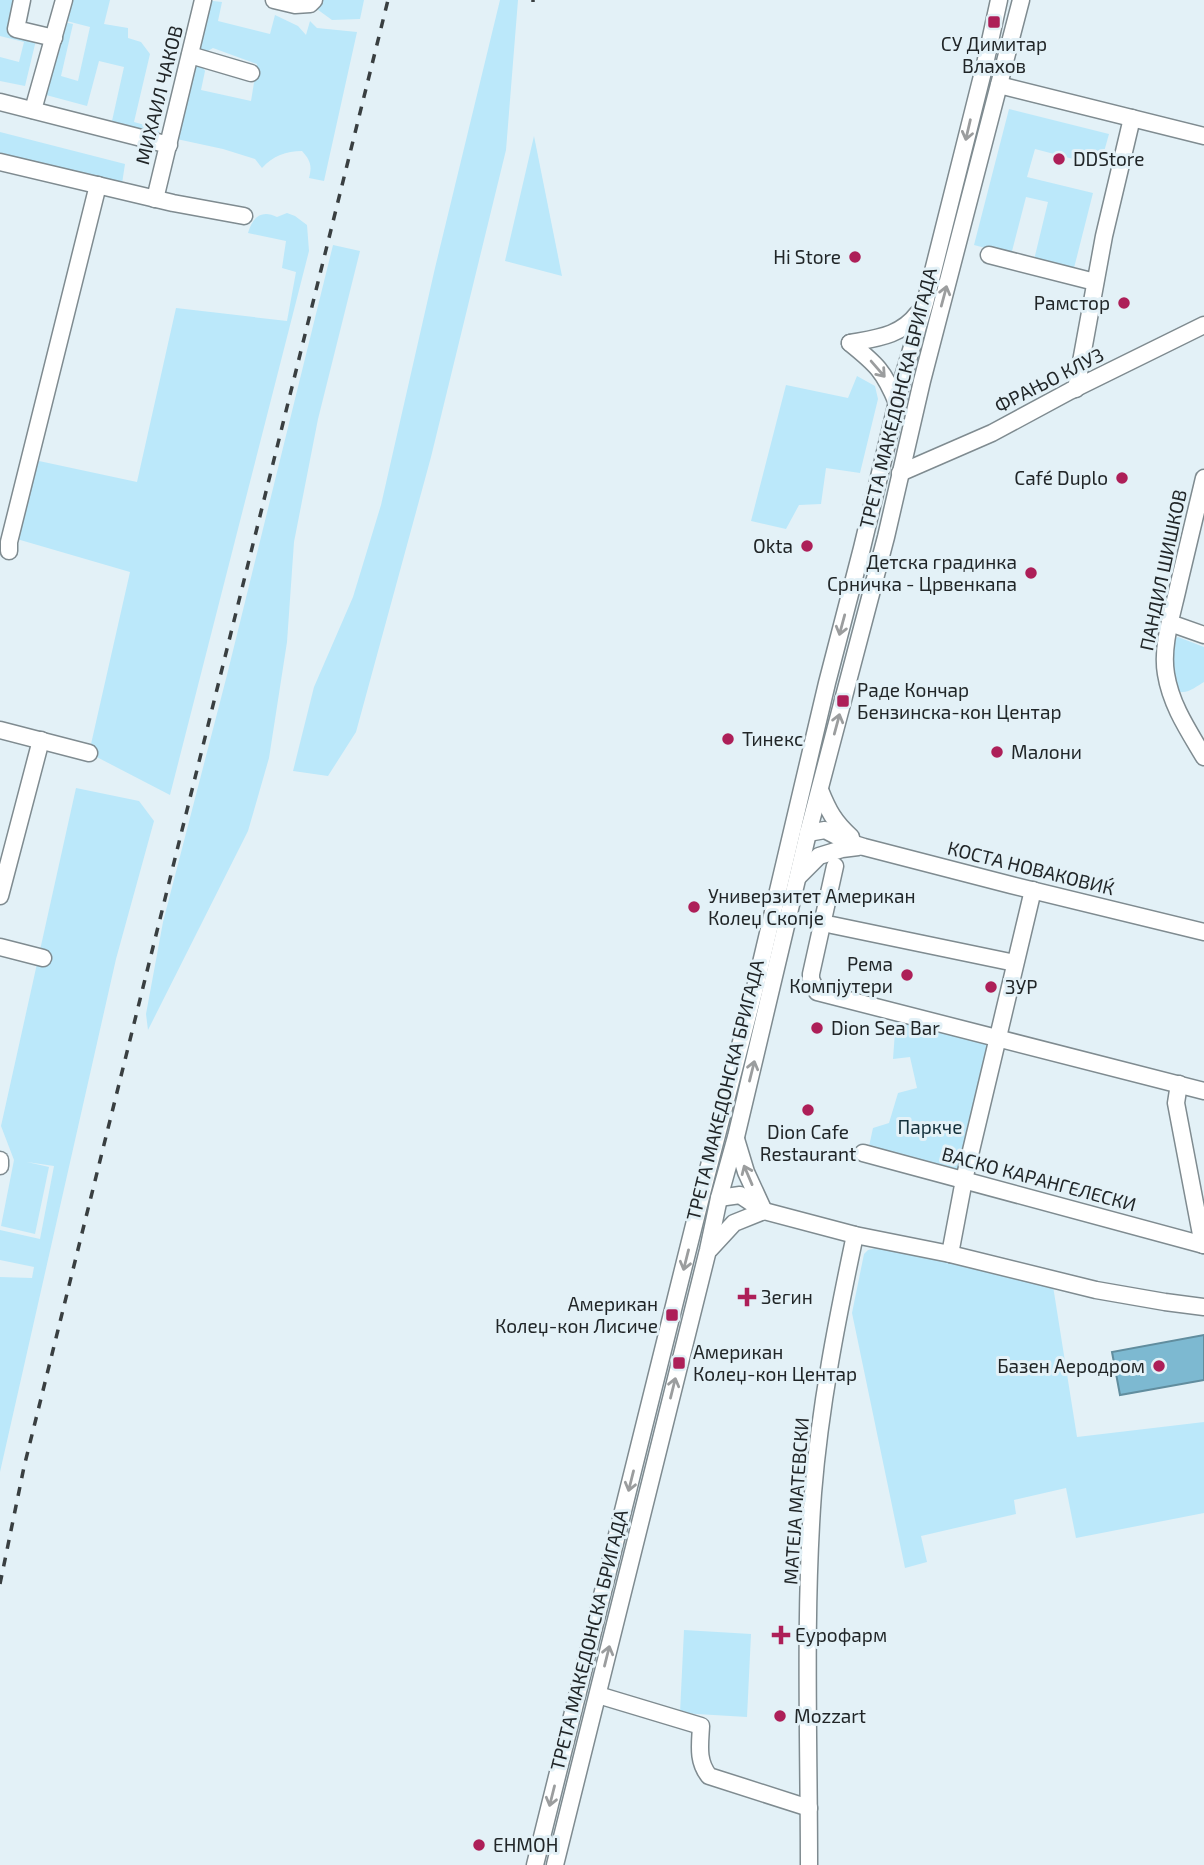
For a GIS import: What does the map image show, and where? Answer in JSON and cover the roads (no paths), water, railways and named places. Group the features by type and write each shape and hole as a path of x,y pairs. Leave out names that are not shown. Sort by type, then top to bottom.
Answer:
{"street":[{"path":"22,0 16,29 54,38"},
{"path":"33,110 64,0"},
{"name":"МИХАИЛ ЧАКОВ","path":"155,199 203,0"},
{"path":"274,0 295,5 310,4 314,0"},
{"name":"ТРЕТА МАКЕДОНСКА БРИГАДА","path":"535,1865 999,0"},
{"name":"ТРЕТА МАКЕДОНСКА БРИГАДА","path":"555,1865 736,1137 796,880 886,537 906,471 922,381 1021,0"},
{"path":"190,55 251,72"},
{"path":"999,85 1204,136"},
{"path":"0,102 169,145"},
{"path":"1076,388 1095,282 1132,118"},
{"path":"0,162 155,199 244,216"},
{"path":"9,551 8,546 98,185"},
{"path":"989,255 1095,282"},
{"path":"897,403 883,373 850,343 884,337 900,331 925,303"},
{"name":"ФРАЊО КЛУЗ","path":"906,471 992,433 1204,325"},
{"name":"ПАНДИЛ ШИШКОВ","path":"1204,478 1170,622 1166,671 1173,702 1204,757"},
{"path":"1170,622 1204,635"},
{"path":"0,730 89,753"},
{"path":"0,896 41,740"},
{"path":"820,790 830,814 841,828 864,847"},
{"name":"КОСТА НОВАКОВИЌ","path":"791,830 808,833 822,840 848,842 1204,932"},
{"path":"796,880 819,856 842,849 864,847"},
{"path":"835,866 811,974 817,992 1204,1091"},
{"path":"950,1255 964,1181 1032,890"},
{"path":"832,925 1015,963"},
{"path":"0,947 43,958"},
{"path":"1179,1084 1176,1103 1204,1245"},
{"path":"736,1137 746,1172 764,1212"},
{"name":"ВАСКО КАРАНГЕЛЕСКИ","path":"863,1153 1204,1245"},
{"path":"0,1160 0,1166"},
{"path":"702,1193 719,1198 740,1195 764,1212 1096,1290 1186,1306 1204,1305"},
{"path":"708,1250 734,1223 764,1212"},
{"name":"МАТЕЈА МАТЕВСКИ","path":"809,1865 807,1700 813,1492 834,1340 855,1235"},
{"path":"598,1695 701,1726 699,1753 703,1768 709,1776 809,1808"}],"railway":[{"path":"0,1584 24,1467 388,0"}],"place":[{"name":"СУ Димитар Влахов","path":"994,22"},
{"name":"DDStore","path":"1059,159"},
{"name":"Hi Store","path":"855,257"},
{"name":"Рамстор","path":"1124,303"},
{"name":"Café Duplo","path":"1122,478"},
{"name":"Okta","path":"807,546"},
{"name":"Детска градинка Срничка - Црвенкапа","path":"1031,573"},
{"name":"Раде Кончар Бензинска-кон Центар","path":"843,701"},
{"name":"Тинекс","path":"728,739"},
{"name":"Малони","path":"997,752"},
{"name":"Универзитет Американ Колеџ Скопје","path":"694,907"},
{"name":"Рема Компјутери","path":"907,975"},
{"name":"ЗУР","path":"991,987"},
{"name":"Dion Sea Bar","path":"817,1028"},
{"name":"Dion Cafe Restaurant","path":"808,1110"},
{"name":"Зегин","path":"747,1297"},
{"name":"Американ Колеџ-кон Лисиче","path":"672,1315"},
{"name":"Американ Колеџ-кон Центар","path":"679,1363"},
{"name":"Базен Аеродром","path":"1159,1366"},
{"name":"Еурофарм","path":"781,1635"},
{"name":"Mozzart","path":"780,1716"},
{"name":"ЕНМОН","path":"479,1845"}],"park label":[{"name":"Паркче","path":"930,1127"}]}
